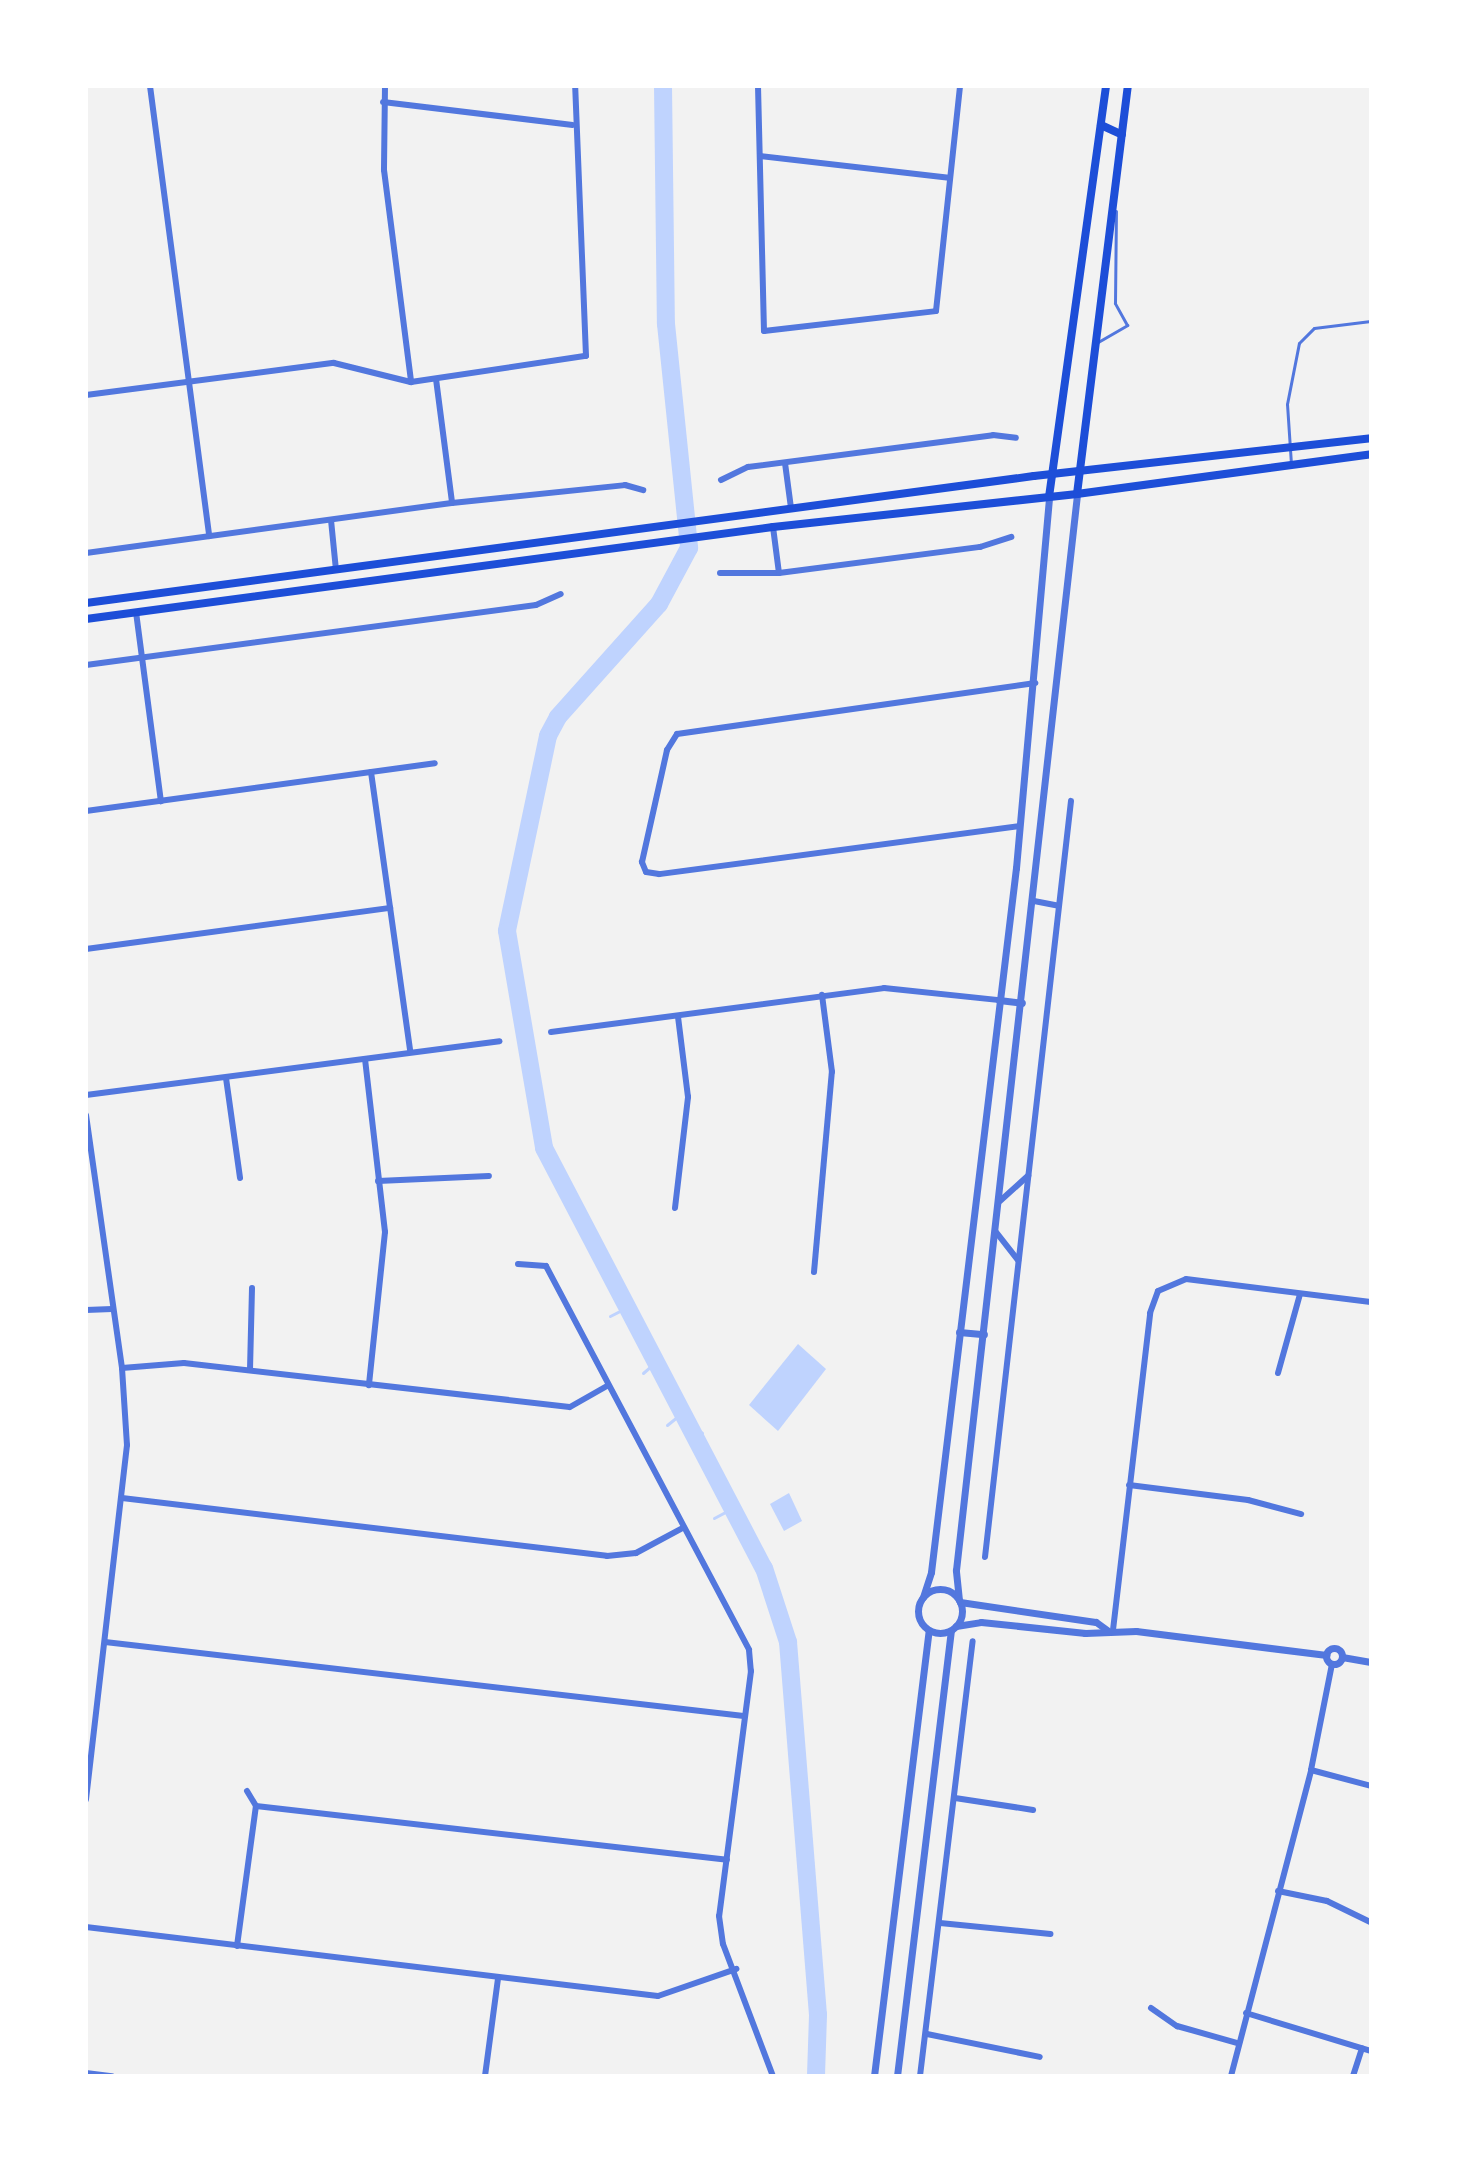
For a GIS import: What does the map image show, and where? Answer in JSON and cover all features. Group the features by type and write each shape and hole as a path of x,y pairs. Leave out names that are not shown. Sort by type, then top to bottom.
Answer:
{"main road":[{"path":"1049,497 1106,86"},
{"path":"1077,494 1092,347 1115,199 1128,86"},
{"path":"1101,125 1123,131"},
{"path":"86,603 691,526 791,508 1371,438"},
{"path":"86,619 794,524 1077,494 1371,454"},
{"path":"791,508 794,524"},
{"path":"771,511 773,527"},
{"path":"336,570 341,584"},
{"path":"136,612 137,598"}],"street":[{"path":"150,86 209,536"},
{"path":"385,86 384,170 411,382"},
{"path":"86,395 334,363 411,382 586,356 573,125 575,86"},
{"path":"758,86 764,331 936,311 960,86"},
{"path":"383,102 573,125"},
{"path":"760,156 949,178"},
{"path":"436,379 452,503"},
{"path":"721,480 737,470 785,463 993,435 1016,438"},
{"path":"785,463 791,508"},
{"path":"86,553 452,503 625,485 643,490"},
{"path":"897,2076 953,1628 960,1601 956,1570 1034,901 1077,494"},
{"path":"874,2076 929,1630 917,1611 931,1572 1020,826 1049,497"},
{"path":"331,520 336,570"},
{"path":"773,527 779,573"},
{"path":"720,573 779,573 980,547 1011,537"},
{"path":"86,665 536,605 561,594"},
{"path":"136,612 161,801"},
{"path":"1020,826 659,874 646,872 642,862 667,750 677,734 1035,683"},
{"path":"86,811 435,763"},
{"path":"371,772 410,1051"},
{"path":"985,1557 1071,801"},
{"path":"1034,901 1059,906"},
{"path":"86,949 390,908"},
{"path":"551,1032 822,995 900,988 1022,1003"},
{"path":"814,1272 832,1072 822,995"},
{"path":"675,1208 688,1097 678,1017"},
{"path":"86,1095 499,1041"},
{"path":"365,1059 385,1232 369,1385"},
{"path":"226,1078 240,1178"},
{"path":"86,1115 122,1368 127,1445 86,1800"},
{"path":"378,1181 489,1176"},
{"path":"1000,1201 1028,1176"},
{"path":"996,1232 1018,1260"},
{"path":"518,1264 546,1266 681,1529 749,1650 744,1716 719,1916 723,1944 736,1969 773,2076"},
{"path":"1110,1630 1150,1313 1158,1291 1186,1279 1371,1302"},
{"path":"250,1370 252,1288"},
{"path":"1278,1373 1300,1294"},
{"path":"86,1310 112,1309"},
{"path":"959,1332 984,1334"},
{"path":"122,1368 184,1363 570,1407 607,1386"},
{"path":"1129,1485 1248,1500 1301,1514"},
{"path":"122,1498 607,1556 636,1553 681,1529"},
{"path":"923,1597 942,1589 960,1601 1096,1622 1110,1630"},
{"path":"929,1630 981,1622 1085,1633 1110,1630 1326,1655 1334,1648 1342,1657 1371,1662"},
{"path":"920,2076 973,1641"},
{"path":"105,1642 744,1716"},
{"path":"1326,1655 1332,1664"},
{"path":"1231,2076 1237,2043 1311,1770 1332,1664 1342,1657"},
{"path":"1311,1770 1371,1786"},
{"path":"237,1946 256,1806 247,1791"},
{"path":"955,1798 1033,1810"},
{"path":"256,1806 727,1860"},
{"path":"1278,1891 1327,1901 1370,1922"},
{"path":"940,1923 1050,1934"},
{"path":"86,1927 658,1996 736,1969"},
{"path":"485,2076 498,1978"},
{"path":"1151,2008 1177,2026 1237,2043"},
{"path":"1246,2013 1371,2051"},
{"path":"927,2034 1040,2057"},
{"path":"1353,2076 1362,2048"},
{"path":"86,2073 112,2076"}],"lane":[{"path":"1092,347 1127,325 1115,303 1119,267 1115,199"},
{"path":"1291,464 1294,448 1287,411 1295,351 1304,336 1325,325 1371,321"},
{"path":"1371,425 1371,438"}],"water":[{"path":"798,1344 826,1369 778,1431 749,1405"},
{"path":"789,1493 802,1521 784,1531 770,1504"}],"waterway":[{"path":"663,86 666,324 689,548 659,604 558,717 548,736 507,931 544,1148 764,1568 788,1642 818,2015 816,2076"},
{"path":"610,1316 628,1307"},
{"path":"643,1373 657,1361"},
{"path":"667,1425 683,1412"},
{"path":"691,1426 702,1433"},
{"path":"714,1518 733,1508"}]}
